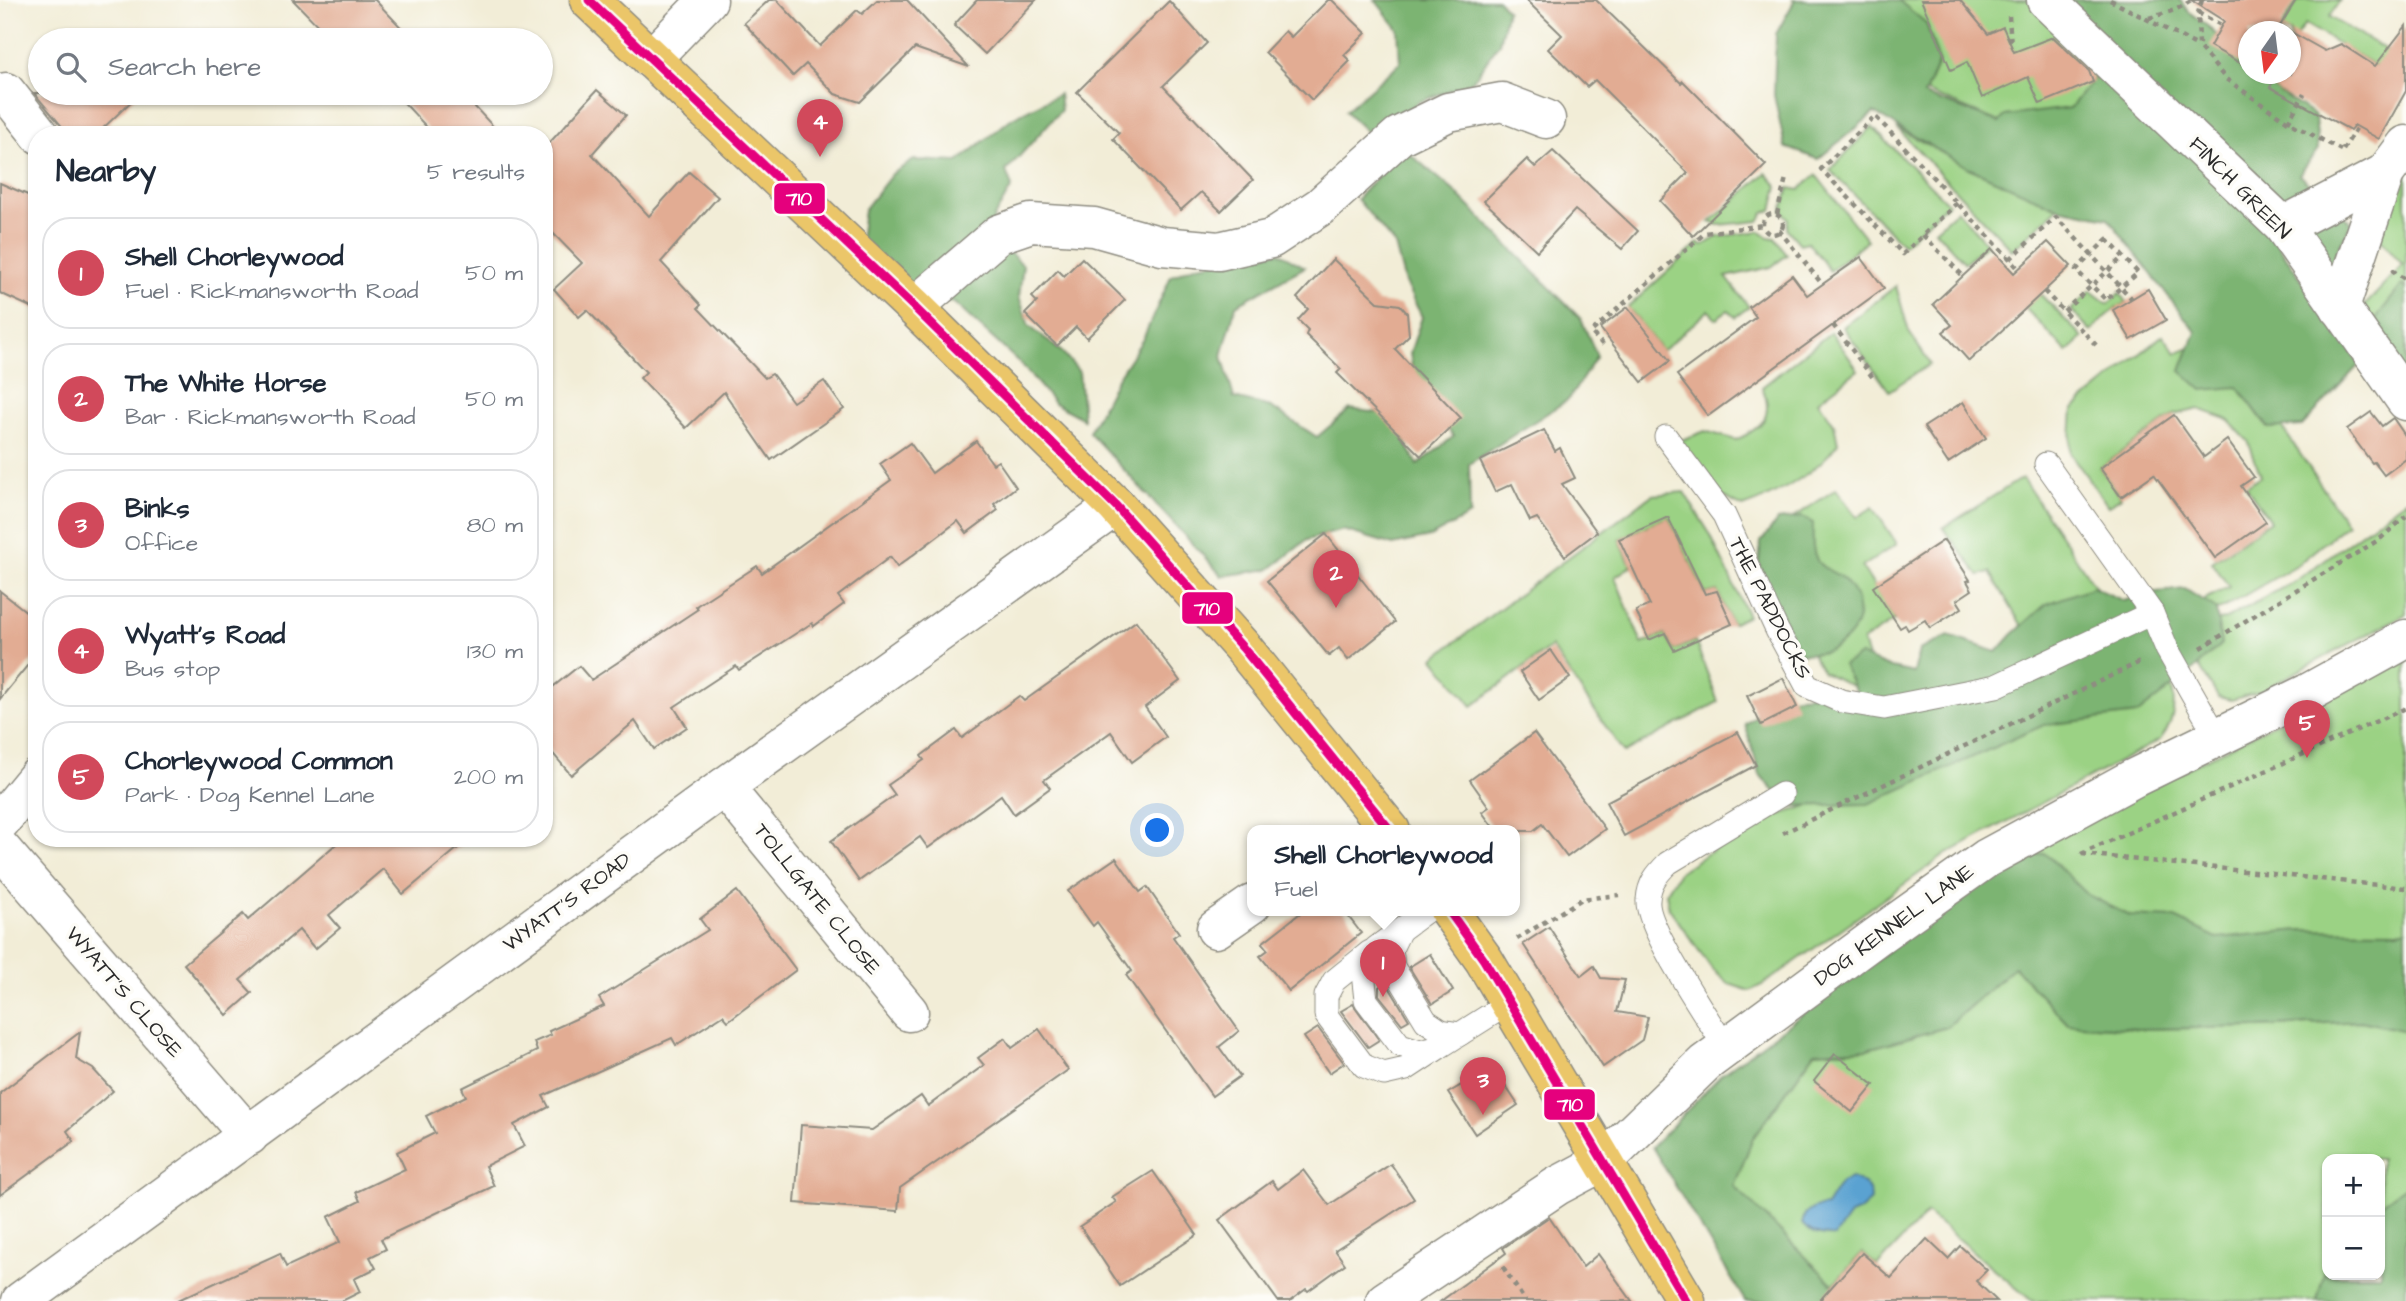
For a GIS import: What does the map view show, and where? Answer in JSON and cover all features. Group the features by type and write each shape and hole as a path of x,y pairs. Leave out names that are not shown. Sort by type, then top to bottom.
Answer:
{"main road":[{"path":"589,0 914,307 1116,506 1243,648 1376,825"},
{"path":"1453,916 1484,960 1686,1301"}],"street":[{"path":"651,59 708,0"},
{"name":"FINCH GREEN","path":"2046,0 2283,226 2406,401"},
{"path":"6,92 33,126"},
{"path":"914,307 999,234 1031,223 1094,227 1162,246 1219,251 1271,239 1321,206 1399,136 1448,112 1502,102 1546,119"},
{"path":"2283,226 2396,159"},
{"path":"2340,308 2396,159"},
{"name":"WYATT'S ROAD","path":"20,1301 724,787 1116,506"},
{"name":"DOG KENNEL LANE","path":"1385,1301 1557,1186 1604,1161 1705,1063 1987,858 2134,778 2308,693 2406,639"},
{"name":"TOLLGATE CLOSE","path":"724,787 909,1012"},
{"path":"0,822 28,789"},
{"name":"WYATT'S CLOSE","path":"0,848 249,1136"},
{"path":"1216,929 1247,907"}],"lane":[{"name":"THE PADDOCKS","path":"1666,437 1724,516 1777,630 1807,686 1841,701 1884,708 1996,686 2152,613"},
{"path":"2046,464 2152,613 2168,649 2217,737"},
{"path":"1726,1048 1658,937 1647,902 1653,878 1668,863 1782,794"},
{"path":"1419,916 1334,981 1326,996 1326,1015 1364,1066 1384,1074 1406,1069 1509,1003"},
{"path":"1400,930 1391,950 1393,967 1426,1021 1450,1040"},
{"path":"1376,948 1363,973 1366,1000 1400,1045 1420,1051 1450,1040"}],"path":[{"path":"2110,0 2199,47 2226,79 2288,122 2343,151 2396,159"},
{"path":"2147,19 2175,10 2193,0"},
{"path":"2199,47 2199,13 2202,0"},
{"path":"2008,12 2011,47"},
{"path":"2199,13 2221,26"},
{"path":"2288,122 2304,94"},
{"path":"1957,203 1903,254 1821,169 1875,116 2010,259 2019,269"},
{"path":"2343,151 2357,127"},
{"path":"1777,214 1786,178"},
{"path":"1777,214 1783,222 1782,229 1771,234 1765,231 1763,225 1766,216 1777,214"},
{"path":"2010,259 2056,217 2132,299"},
{"path":"1603,345 1591,332 1705,233 1763,225"},
{"path":"1779,230 1822,284"},
{"path":"1923,235 1964,276"},
{"path":"2107,239 2138,273 2106,300 2076,270 2091,255 2107,239"},
{"path":"2064,310 2123,257"},
{"path":"2044,291 2097,346"},
{"path":"1833,325 1874,379"},
{"path":"1776,836 2168,649 2192,654 2380,539 2406,516"},
{"path":"2081,854 2406,708"},
{"path":"2030,835 2081,854 2406,888"},
{"path":"1484,960 1582,899 1650,892"}],"green space":[{"path":"1375,0 1498,0 1507,10 1499,43 1472,82 1418,102 1375,140 1345,111 1400,63 1398,29"},
{"path":"1793,0 2034,0 2104,66 2068,112 1999,122 1861,65"},
{"path":"1795,0 1898,0 1926,23 1939,61 1924,95 1999,122 2005,116 2070,108 2104,66 2273,238 2360,364 2302,426 2269,428 2238,387 2202,390 2181,371 2196,332 2108,218 2058,208 1969,168 1874,113 1818,159 1785,147 1774,95 1776,34"},
{"path":"2061,0 2180,0 2238,58 2238,84 2267,84 2315,116 2318,149 2299,175 2352,223 2327,269"},
{"path":"2298,0 2340,0 2329,17 2388,51 2406,84 2305,24 2301,29 2301,21 2286,21"},
{"path":"1059,94 1061,110 1006,171 1012,187 993,219 1001,245 1023,265 1019,297 1029,326 1063,353 1079,372 1083,419 1054,403 1022,365 954,303 917,294 860,240 864,210 892,174 914,160 958,162 1012,118"},
{"path":"1872,127 1948,203 1903,245 1830,170"},
{"path":"1897,128 1969,168 2058,208 2012,250"},
{"path":"1403,148 1454,191 1581,319 1597,356 1569,399 1469,464 1470,515 1430,537 1393,545 1343,530 1307,540 1270,569 1222,576 1089,432 1116,380 1143,339 1171,276 1197,265 1278,252 1305,267 1236,305 1222,356 1234,398 1271,407 1317,437 1350,409 1387,414 1418,465 1454,436 1416,395 1410,353 1422,317 1405,283 1395,245 1357,199"},
{"path":"2406,169 2406,389 2354,317 2403,265 2373,230"},
{"path":"1766,173 1778,186 1772,210 1764,213 1759,221 1719,225 1710,222"},
{"path":"1816,175 1867,240 1830,271 1808,242 1800,244 1787,229 1788,218 1782,211 1789,188 1799,190"},
{"path":"1957,210 1987,244 1965,263 1935,230"},
{"path":"1759,231 1775,238 1787,255 1771,267 1726,277 1749,307 1735,317 1728,310 1715,319 1709,310 1662,351 1628,307 1699,243 1702,246 1717,237"},
{"path":"2402,285 2406,288 2406,388 2366,331"},
{"path":"1896,286 1909,332 1930,364 1889,391 1843,327"},
{"path":"2091,291 2108,304 2120,293 2127,302 2113,310 2091,331 2071,310"},
{"path":"2040,294 2083,338 2067,352 2025,308"},
{"path":"1831,332 1858,370 1818,401 1834,424 1838,443 1830,454 1808,473 1769,496 1743,507 1722,496 1677,442 1705,431 1736,440 1753,431 1764,420 1766,413 1766,397 1762,387"},
{"path":"2163,335 2176,353 2190,347 2181,371 2238,387 2268,428 2282,427 2347,524 2297,565 2221,609 2173,615 2229,587 2212,562 2270,521 2246,486 2261,476 2248,441 2227,419 2199,409 2174,415 2100,468 2121,497 2108,506 2070,453 2073,409"},
{"path":"2022,478 2107,604 2032,643 1990,572 1979,575 1943,528"},
{"path":"1836,489 1857,517 1873,507 1897,544 1862,567 1895,620 1863,641 1876,687 1852,686 1823,672 1764,573 1777,529"},
{"path":"1684,492 1710,534 1748,616 1732,624 1717,591 1705,594 1668,517 1619,539 1631,566 1615,577 1642,644 1665,633 1674,650 1695,641 1718,702 1624,753 1551,647 1472,706 1434,658 1652,495"},
{"path":"2406,500 2406,614 2259,692 2231,700 2218,697 2170,618 2193,623 2226,619 2297,580"},
{"path":"1802,517 1813,523 1813,547 1817,560 1843,579 1856,599 1858,609 1854,629 1848,638 1824,652 1801,654 1758,571 1761,542 1778,520"},
{"path":"2093,587 2124,601 2147,593 2185,589 2216,609 2221,644 2138,714 2044,725 1868,804 1788,806 1760,775 1745,724 1781,698 1857,694 1843,665 1860,655 1891,668 1914,673 1919,650 1949,636 1997,652 2046,604"},
{"path":"2406,655 2406,958 2105,949 2009,861"},
{"path":"2165,663 2174,702 2171,721 2160,740 1948,853 1764,984 1750,991 1729,984 1712,969 1669,908 1666,893 1679,872 1722,844 1772,817 1817,803"},
{"path":"2045,853 2088,895 2130,916 2175,918 2217,938 2299,930 2406,929 2406,1031 2361,1021 2260,1027 2138,1029 2068,1024 2014,967 1947,1027 1867,1049 1815,1052 1753,1138 1734,1186 1839,1290 1829,1301 1745,1301 1652,1147 1722,1074 2009,861"},
{"path":"2014,967 2068,1024 2138,1029 2260,1027 2361,1021 2406,1031 2406,1186 2385,1201 2385,1154 2322,1154 2323,1280 2317,1301 2032,1301 1927,1213 1877,1266 1862,1253 1830,1288 1734,1186 1753,1138 1815,1052 1867,1049 1947,1027"},
{"path":"2406,1186 2406,1301 2317,1301 2323,1280 2385,1280 2385,1201"}],"water":[{"path":"1851,1178 1866,1186 1871,1201 1860,1211 1850,1215 1835,1236 1817,1234 1802,1224 1805,1214 1814,1208 1826,1206 1841,1182"}],"building":[{"path":"293,0 375,0 402,28 320,28"},
{"path":"769,0 777,0 820,46 857,10 862,14 877,0 907,0 969,67 915,48 860,102 835,94 806,64 793,76 744,23"},
{"path":"977,0 1036,0 985,54 954,25"},
{"path":"1328,0 1332,0 1366,33 1344,55 1350,61 1312,100 1265,52 1285,31 1291,37"},
{"path":"1526,0 1596,0 1681,83 1683,81 1766,165 1693,236 1660,201 1688,173 1595,80 1587,87 1548,49 1562,35"},
{"path":"1921,0 1960,0 1988,34 2003,27 2014,52 2053,37 2089,71 2093,82 2040,104 2028,77 1982,98 1967,62 1951,70"},
{"path":"2191,0 2296,0 2283,21 2238,21 2238,62 2210,46 2224,21"},
{"path":"1169,1 1207,43 1163,86 1253,180 1221,211 1201,192 1181,210 1113,139 1119,133 1077,92"},
{"path":"2406,26 2406,91 2379,139 2354,125 2350,130 2270,87 2272,84 2301,84 2301,38 2325,51 2341,44 2375,66"},
{"path":"597,90 626,115 592,154 649,216 689,172 718,197 661,262 701,305 698,308 765,378 772,374 793,402 824,381 844,409 771,460 724,392 686,428 640,378 646,372 587,310 579,317 554,289 582,263 553,233 553,139"},
{"path":"44,105 127,105 105,126 62,126"},
{"path":"406,105 473,105 493,126 426,126"},
{"path":"1553,151 1638,231 1622,249 1575,210 1537,251 1484,201 1527,159 1535,167"},
{"path":"0,183 28,195 28,306 0,293"},
{"path":"2048,242 2071,266 1969,361 1943,332 1952,325 1933,304 1992,249 2014,273"},
{"path":"1861,257 1884,288 1708,416 1677,375 1756,317 1749,307 1792,275 1807,295"},
{"path":"1082,258 1125,300 1087,338 1076,327 1057,346 1025,314 1037,302 1032,297 1058,270 1064,276"},
{"path":"1333,259 1378,302 1400,305 1407,313 1409,335 1395,349 1461,418 1421,456 1337,373 1341,369 1306,335 1308,330 1298,320 1308,309 1297,298"},
{"path":"2148,289 2166,320 2131,340 2113,310"},
{"path":"1628,307 1670,361 1642,382 1600,328"},
{"path":"1963,402 1986,438 1948,463 1924,427"},
{"path":"2371,412 2382,426 2393,418 2406,437 2406,459 2384,475 2347,429"},
{"path":"2174,415 2204,457 2227,440 2254,477 2241,486 2266,522 2215,558 2154,474 2121,497 2100,468"},
{"path":"1544,430 1555,451 1560,448 1575,478 1562,484 1597,532 1565,556 1537,518 1530,521 1512,484 1495,492 1480,461"},
{"path":"976,441 993,464 998,461 1016,487 994,504 998,510 967,533 958,521 897,567 890,557 838,596 844,604 814,626 812,623 739,670 736,666 674,707 687,727 654,749 635,721 571,775 553,754 553,687 579,666 591,680 757,566 762,573 891,480 880,464 910,443 932,473"},
{"path":"1668,517 1705,594 1717,591 1732,624 1674,650 1665,633 1649,640 1636,611 1650,605 1619,539"},
{"path":"1326,534 1395,622 1348,660 1339,648 1329,656 1267,581"},
{"path":"1944,540 1970,580 1967,581 1972,590 1957,600 1962,608 1930,628 1925,620 1908,630 1905,625 1900,628 1873,587"},
{"path":"0,591 28,613 28,665 0,699"},
{"path":"1136,621 1180,681 1145,707 1166,737 1132,762 1111,732 1044,780 1050,788 1014,814 1001,795 928,848 920,837 859,881 831,841 895,795 888,785 924,760 921,756 956,730 962,738 1019,696 1024,701"},
{"path":"1551,650 1570,678 1539,700 1520,672"},
{"path":"1783,678 1797,707 1761,725 1747,696"},
{"path":"1738,732 1756,765 1624,836 1606,802"},
{"path":"1534,733 1605,829 1567,857 1542,824 1533,831 1520,831 1520,825 1492,825 1482,812 1489,807 1470,780"},
{"path":"333,847 459,847 403,894 383,869 329,915 340,928 315,949 299,930 240,980 252,993 227,1015 184,964 243,914 248,920"},
{"path":"1116,858 1140,892 1147,887 1179,933 1173,937 1239,1031 1219,1047 1240,1076 1212,1096 1126,975 1132,971 1097,922 1093,926 1068,891"},
{"path":"737,891 796,970 728,1021 723,1015 676,1045 672,1038 543,1096 549,1107 514,1125 525,1146 485,1166 494,1186 381,1239 386,1249 370,1257 376,1268 354,1279 360,1292 342,1301 176,1301 280,1253 286,1267 340,1242 328,1217 360,1201 356,1192 405,1169 397,1152 435,1133 426,1116 466,1096 462,1088 537,1051 534,1042 551,1035 549,1031 604,1006 599,998 708,930 700,919"},
{"path":"1297,916 1348,916 1361,933 1289,991 1260,956 1268,950 1262,943"},
{"path":"1549,927 1581,976 1594,966 1601,978 1625,980 1617,1012 1648,1017 1642,1040 1603,1067 1523,944"},
{"path":"1430,954 1453,991 1432,1004 1409,967"},
{"path":"1386,982 1409,1020 1402,1024 1379,995 1379,987"},
{"path":"1353,1004 1379,1040 1368,1047 1341,1011"},
{"path":"1318,1028 1344,1063 1329,1073 1304,1037"},
{"path":"1039,1029 1068,1070 900,1188 898,1211 795,1203 801,1125 872,1130 921,1096 928,1106 984,1065 978,1058 1005,1038 1012,1048"},
{"path":"80,1032 76,1059 93,1069 113,1091 67,1131 74,1141 0,1195 0,1093"},
{"path":"1835,1054 1874,1085 1852,1112 1814,1081"},
{"path":"1489,1061 1518,1105 1475,1134 1448,1093 1463,1084 1461,1080"},
{"path":"1391,1164 1414,1199 1335,1250 1345,1264 1290,1301 1278,1301 1219,1220 1272,1181 1278,1189 1303,1170 1329,1205"},
{"path":"1153,1171 1197,1235 1120,1286 1080,1226 1116,1202 1112,1197"},
{"path":"1549,1217 1583,1267 1598,1254 1632,1301 1441,1301 1506,1253 1503,1248"},
{"path":"1927,1239 1948,1259 1960,1246 1987,1270 1976,1281 1997,1301 1819,1301 1862,1253 1891,1278"}],"transit line":[{"name":"710","path":"589,0 914,307 1116,506 1243,648 1386,825"},
{"name":"710","path":"1453,916 1484,960 1686,1301"}],"place":[{"name":"Wyatt's Road","path":"820,157"},
{"name":"The White Horse","path":"1336,608"},
{"name":"Chorleywood Common","path":"2307,758"},
{"name":"Shell Chorleywood","path":"1383,997"},
{"name":"Binks","path":"1483,1115"}]}
